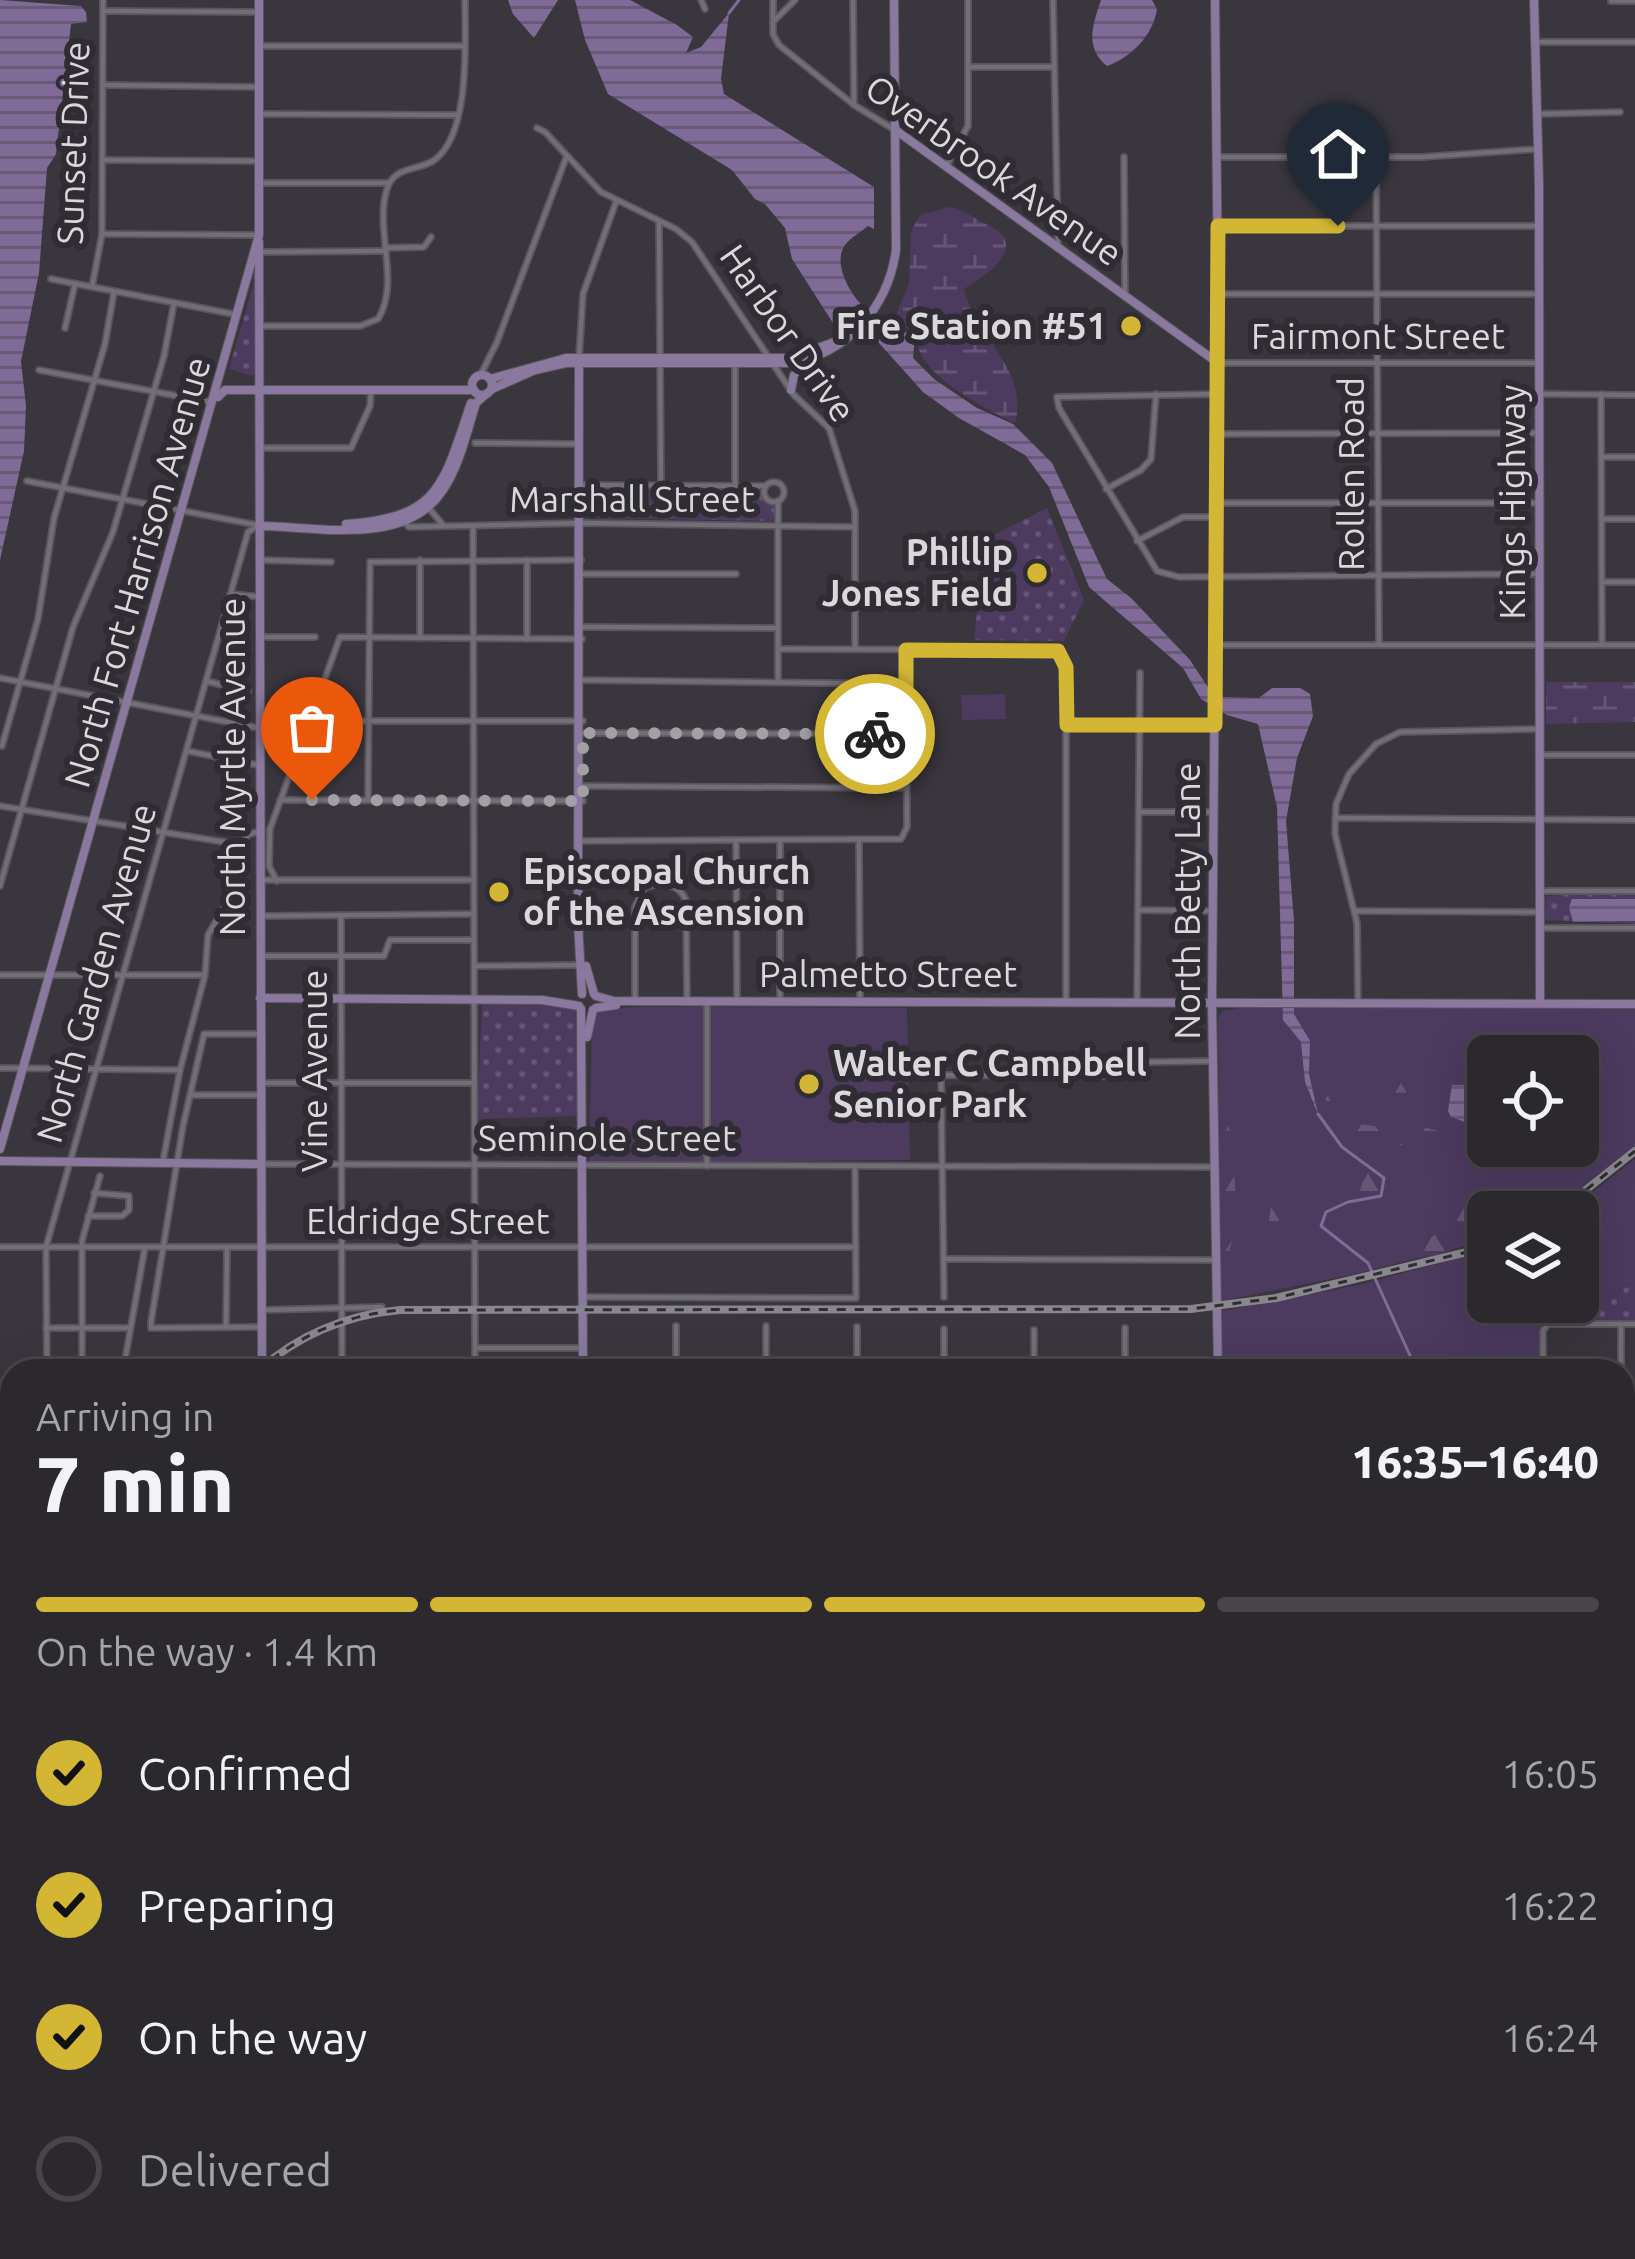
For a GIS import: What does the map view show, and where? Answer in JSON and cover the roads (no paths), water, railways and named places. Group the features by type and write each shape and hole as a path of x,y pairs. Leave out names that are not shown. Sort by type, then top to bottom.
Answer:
{"street":[{"name":"Sunset Drive","path":"92,287 102,234 104,0"},
{"name":"North Fort Harrison Avenue","path":"0,1149 259,235 259,0"},
{"path":"259,326 370,324 384,309 389,183 400,172 432,162 442,153 466,82 465,0"},
{"path":"701,0 705,9"},
{"path":"773,0 773,22"},
{"path":"773,22 795,0"},
{"path":"853,0 854,105"},
{"path":"791,390 796,372 854,332 877,306 891,275 896,250 894,0"},
{"path":"946,167 968,126 968,0"},
{"path":"1053,0 1058,248"},
{"name":"North Betty Lane","path":"1215,0 1217,646 1212,1003 1218,1359"},
{"name":"Kings Highway","path":"1534,0 1540,1003"},
{"path":"1611,1 1635,1"},
{"path":"103,11 259,12"},
{"name":"Overbrook Avenue","path":"773,22 779,45 854,105 896,130 1217,363"},
{"path":"1534,42 1635,42"},
{"path":"259,46 465,46"},
{"path":"969,67 1054,67"},
{"path":"103,86 258,87"},
{"path":"1538,114 1620,112"},
{"path":"259,114 457,115"},
{"name":"Harbor Drive","path":"537,128 594,187 682,233 791,390 829,428 854,504 855,649"},
{"path":"1216,157 1376,158 1538,149"},
{"path":"408,521 448,483 566,157"},
{"path":"1124,157 1125,297"},
{"name":"Rollen Road","path":"1376,158 1379,646"},
{"path":"102,160 259,161"},
{"path":"259,183 389,183"},
{"path":"584,1165 579,360 583,294 616,202"},
{"path":"659,221 661,485"},
{"path":"1218,226 1538,226"},
{"path":"102,234 259,235"},
{"name":"North Myrtle Avenue","path":"259,235 262,1359"},
{"path":"259,252 424,247 431,237"},
{"path":"50,279 238,315"},
{"path":"64,328 74,284"},
{"name":"Sunset Drive","path":"2,746 38,619 53,525 115,292"},
{"path":"1218,294 1538,294"},
{"path":"0,886 73,627 110,544 174,303"},
{"path":"773,362 803,355 854,332"},
{"path":"39,370 213,403 225,390 434,391 482,385 579,360 773,362 821,356"},
{"path":"735,362 735,486"},
{"name":"Fairmont Street","path":"1217,363 1538,363"},
{"path":"259,448 353,447 370,406 370,391"},
{"path":"1106,489 1141,470 1151,459 1156,394"},
{"path":"1217,394 1057,397 1059,408 1149,562 1167,576 1539,574"},
{"name":"Fairmont Street","path":"1539,394 1635,394"},
{"path":"1601,394 1602,644"},
{"path":"1217,434 1539,433"},
{"path":"475,443 579,443"},
{"path":"1601,457 1635,457"},
{"name":"Marshall Street","path":"27,481 259,526 387,527 408,521"},
{"path":"579,485 766,486 774,482 782,487 778,501 778,682"},
{"path":"766,486 766,498 778,501"},
{"path":"1216,503 1538,502"},
{"path":"427,505 443,525"},
{"path":"1137,541 1183,517 1216,517"},
{"path":"1601,519 1635,519"},
{"name":"Marshall Street","path":"315,526 408,521 473,526 855,527"},
{"name":"North Garden Avenue","path":"47,1359 46,1247 248,532 259,526"},
{"path":"473,526 475,1359"},
{"path":"259,560 331,562"},
{"path":"420,560 420,638"},
{"path":"526,560 526,639"},
{"path":"368,800 370,562 580,560"},
{"path":"580,574 736,574"},
{"path":"1601,582 1635,582"},
{"path":"232,594 260,598"},
{"path":"580,627 778,628"},
{"path":"260,637 315,637"},
{"path":"277,881 269,866 269,842 340,637 580,639"},
{"path":"1217,646 1635,644"},
{"path":"778,649 1052,650 1063,655 1066,1003"},
{"path":"580,841 893,841 904,837 906,650"},
{"path":"1137,1003 1140,673"},
{"path":"0,678 260,728"},
{"path":"580,680 906,684"},
{"path":"206,682 248,691"},
{"path":"1067,725 1215,720"},
{"path":"308,722 580,721"},
{"path":"1358,1003 1355,910 1338,852 1335,818 1341,788 1356,763 1376,744 1400,732 1539,729"},
{"path":"580,733 906,734"},
{"path":"187,751 260,765"},
{"path":"1539,755 1635,755"},
{"path":"580,786 907,788"},
{"path":"280,800 580,801"},
{"path":"0,806 243,845"},
{"path":"1139,812 1214,812"},
{"path":"1335,818 1635,820"},
{"path":"163,1162 180,1070 206,975 208,935 226,904 250,831 260,831"},
{"path":"859,840 860,1003"},
{"path":"736,841 737,1002"},
{"path":"780,841 780,1003"},
{"path":"260,880 473,880"},
{"path":"635,1002 635,902 644,888 655,884 676,887 686,900 687,1000"},
{"path":"1539,891 1635,891"},
{"path":"1138,910 1212,911"},
{"path":"1355,910 1539,912"},
{"path":"260,916 473,914"},
{"name":"Vine Avenue","path":"341,915 342,1359"},
{"path":"1539,928 1635,928"},
{"path":"259,956 385,956 390,940 474,940"},
{"path":"474,966 583,965"},
{"path":"583,965 595,995 587,1039 583,1359"},
{"path":"0,976 206,975"},
{"name":"Palmetto Street","path":"580,1001 595,995 635,1002 1635,1004"},
{"path":"260,998 580,1001"},
{"name":"Palmetto Street","path":"580,1001 594,1009 635,1002 707,1002"},
{"path":"707,1002 707,1166"},
{"path":"260,1034 204,1034 177,1162 151,1328 262,1327"},
{"path":"944,1298 941,1076 1103,1076 1150,1062 1213,1061"},
{"path":"0,1068 180,1070"},
{"path":"260,1083 474,1083"},
{"path":"190,1095 260,1095"},
{"name":"Seminole Street","path":"0,1161 1215,1167"},
{"path":"583,1297 856,1298 855,1166"},
{"path":"82,1359 81,1247 100,1176"},
{"path":"88,1216 122,1216 129,1210 129,1196 94,1193"},
{"name":"Eldridge Street","path":"0,1247 856,1247"},
{"path":"125,1359 146,1247"},
{"path":"226,1327 227,1247"},
{"path":"944,1259 1217,1260"},
{"path":"262,1310 382,1307"},
{"path":"1621,1324 1621,1359"},
{"path":"1543,1359 1544,1326 1635,1324"},
{"path":"766,1326 766,1359"},
{"path":"676,1327 676,1359"},
{"path":"857,1327 857,1359"},
{"path":"46,1328 130,1328"},
{"path":"944,1328 944,1359"},
{"path":"1125,1328 1125,1359"},
{"path":"1034,1330 1034,1359"},
{"path":"475,1348 583,1348"}],"waterway":[{"path":"729,13 739,0"},
{"path":"1318,1114 1342,1147 1384,1178 1381,1196 1326,1212 1321,1226 1368,1263 1412,1359"}],"railway":[{"path":"1585,1191 1635,1151"},
{"path":"274,1359 324,1329 400,1310 1191,1309 1276,1298 1467,1252"}],"place":[{"name":"Fire Station #51","path":"1131,326"},
{"name":"Phillip Jones Field","path":"1037,573"},
{"name":"Episcopal Church of the Ascension","path":"499,892"},
{"name":"Walter C Campbell Senior Park","path":"809,1084"}]}
